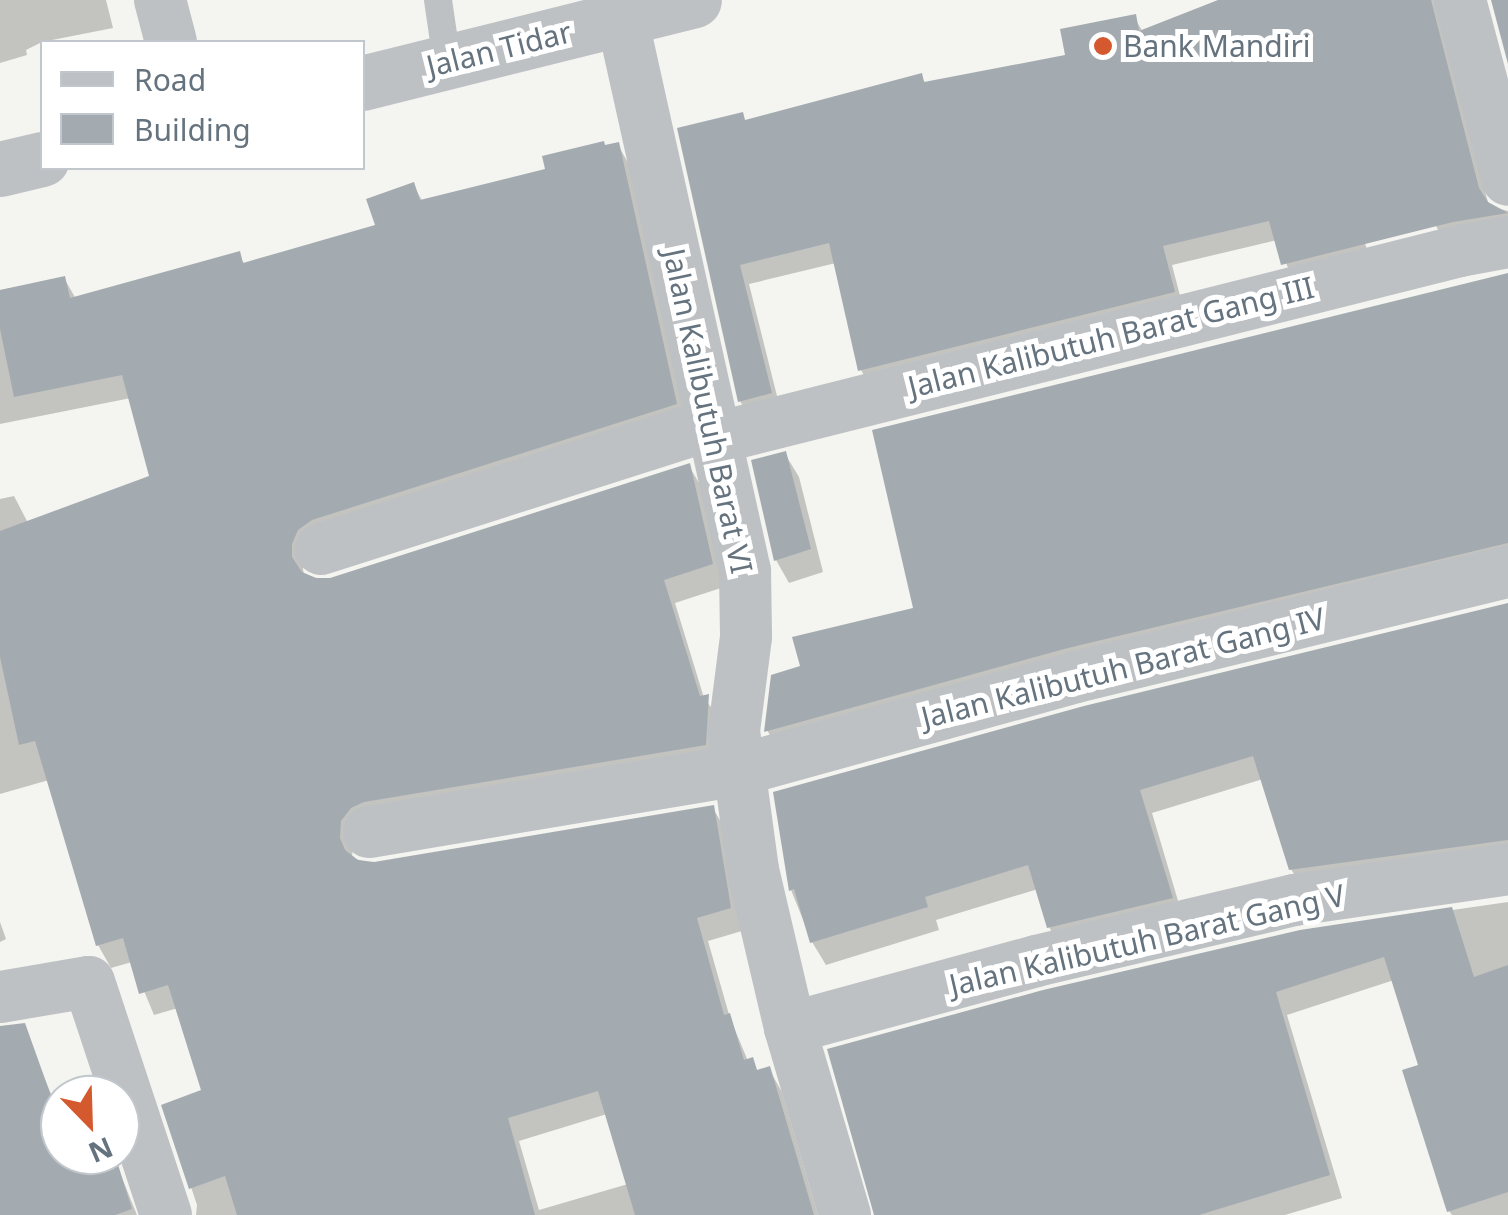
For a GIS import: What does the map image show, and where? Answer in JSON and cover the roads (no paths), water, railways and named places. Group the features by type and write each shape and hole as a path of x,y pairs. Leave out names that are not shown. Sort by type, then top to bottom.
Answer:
{"street":[{"path":"160,0 170,40"},
{"name":"Jalan Tidar","path":"365,82 447,62 620,9 694,0"},
{"path":"1460,0 1508,180"},
{"name":"Jalan Kalibutuh Barat VI","path":"620,9 745,571 746,637 734,731 753,870 790,1028 845,1215"},
{"path":"0,169 40,160"},
{"name":"Jalan Kalibutuh Barat Gang III","path":"322,548 714,431 1460,250 1508,242"},
{"name":"Jalan Kalibutuh Barat Gang IV","path":"369,832 739,770 1076,676 1508,572"},
{"name":"Jalan Kalibutuh Barat Gang V","path":"790,1028 1036,961 1294,900 1508,868"},
{"path":"0,997 89,982 166,1215"}],"lane":[{"path":"438,0 447,62"}],"place":[{"name":"Bank Mandiri","path":"1103,46"}]}
